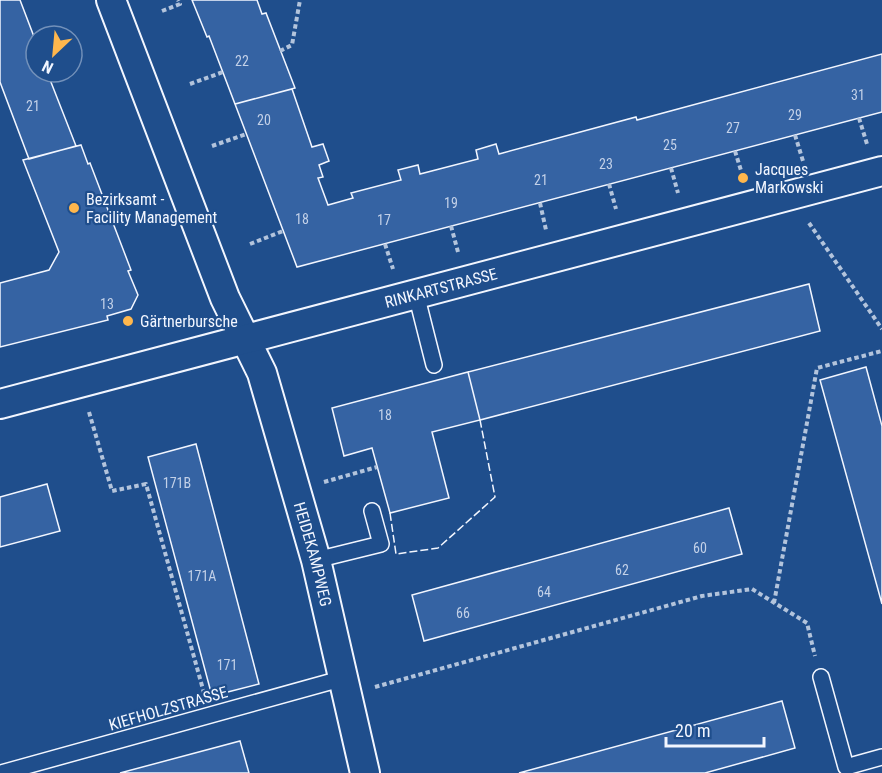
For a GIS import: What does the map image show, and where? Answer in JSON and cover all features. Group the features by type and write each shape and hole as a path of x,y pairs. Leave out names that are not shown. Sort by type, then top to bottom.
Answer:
{"street":[{"name":"HEIDEKAMPWEG","path":"111,0 225,298 262,373 316,560 365,773"},
{"name":"RINKARTSTRASSE","path":"0,404 416,294 875,160"}],"lane":[{"path":"416,294 434,365"},
{"path":"316,560 381,544 372,511"},
{"path":"821,677 846,767 882,757"},
{"name":"KIEFHOLZSTRASSE","path":"1,773 344,678"}],"path":[{"path":"162,11 180,4 178,0"},
{"path":"280,51 292,45 300,0"},
{"path":"190,84 223,72"},
{"path":"860,118 875,160"},
{"path":"212,146 246,135"},
{"path":"795,135 804,165"},
{"path":"735,151 744,181"},
{"path":"671,168 679,197"},
{"path":"609,184 618,213"},
{"path":"540,203 546,231"},
{"path":"805,217 882,328"},
{"path":"451,226 458,253"},
{"path":"249,244 283,231"},
{"path":"385,244 393,270"},
{"path":"774,603 817,368 882,351"},
{"path":"90,416 112,491 146,483 210,715"},
{"path":"321,483 377,467"},
{"path":"372,687 702,596 752,589 807,624 821,677"}],"building":[{"path":"0,0 20,0 29,24 24,24 24,84 52,84 76,146 29,159 0,82"},
{"path":"192,0 257,0 262,14 266,13 295,88 235,104 209,36 207,37"},
{"path":"882,54 882,112 297,267 235,104 292,89 312,147 323,144 329,161 319,165 323,177 318,178 328,205 353,198 351,193 401,180 398,170 418,165 420,174 478,159 476,150 496,144 499,154 636,117 637,120"},
{"name":"Bezirksamt - Facility Management","path":"81,145 131,270 128,271 138,295 131,309 107,316 108,320 0,347 0,283 49,270 59,252 23,160"},
{"path":"809,284 820,331 480,420 468,372"},
{"path":"866,367 882,426 882,604 820,380"},
{"path":"468,372 480,420 432,432 449,498 390,513 372,448 344,456 332,408"},
{"path":"196,444 259,684 212,696 148,457"},
{"path":"47,484 60,531 0,547 0,497"},
{"path":"729,508 742,554 424,641 412,595"},
{"path":"782,701 795,748 705,773 519,773"},
{"path":"240,741 249,773 120,773"}],"fence":[{"path":"390,513 396,554 438,548 495,497 480,420"}],"place":[{"name":"Jacques Markowski","path":"743,178"},
{"name":"Bezirksamt - Facility Management","path":"74,208"},
{"name":"Gärtnerbursche","path":"128,321"}]}
